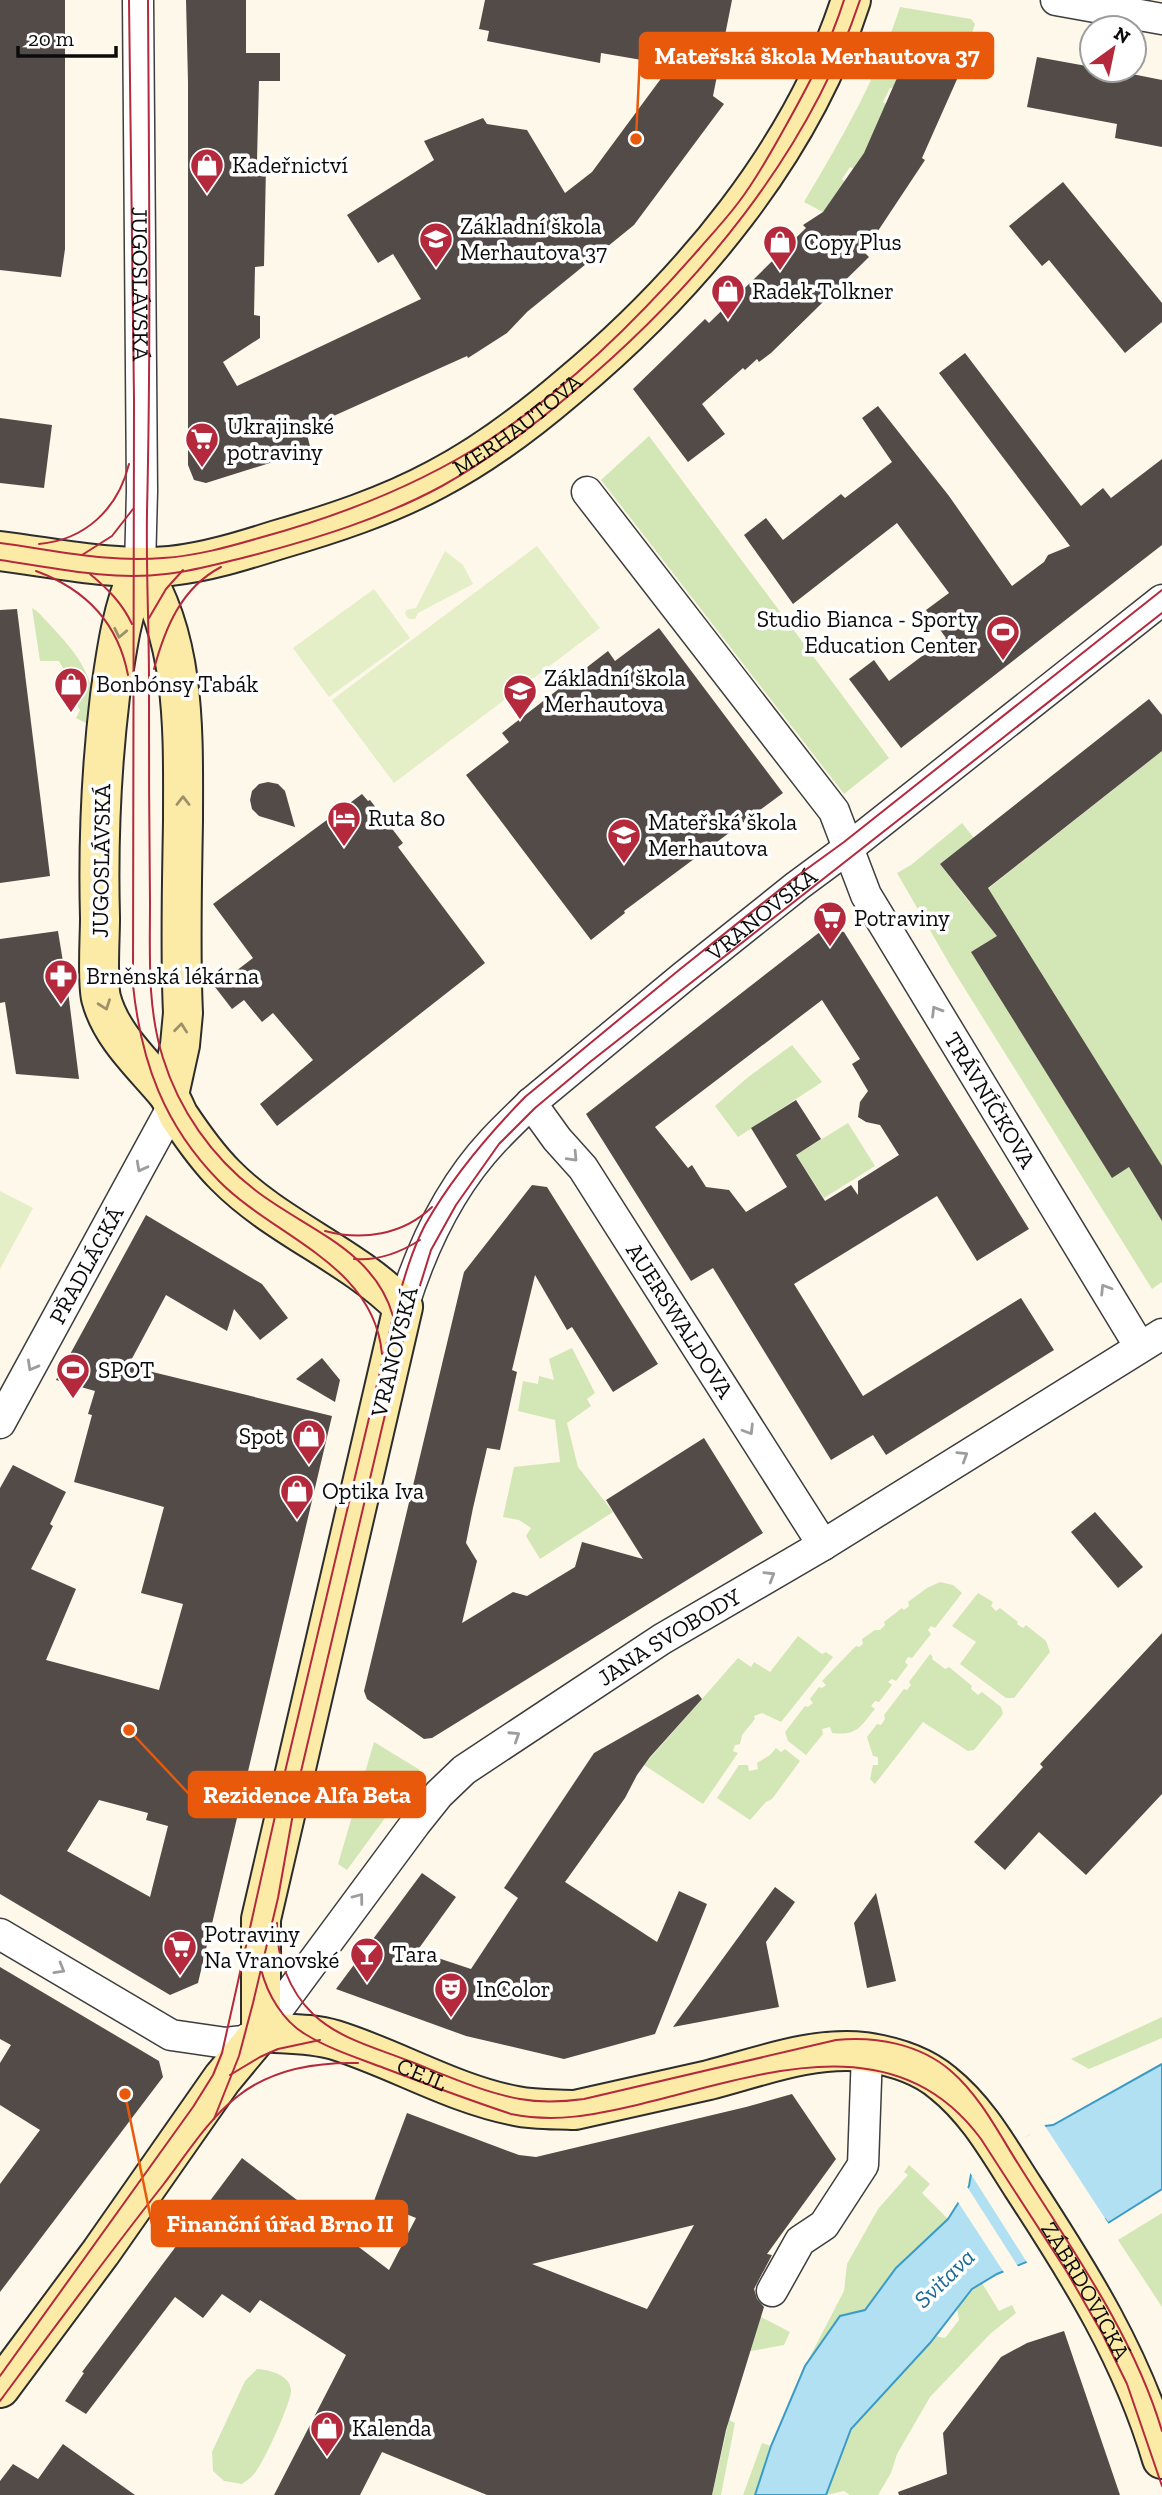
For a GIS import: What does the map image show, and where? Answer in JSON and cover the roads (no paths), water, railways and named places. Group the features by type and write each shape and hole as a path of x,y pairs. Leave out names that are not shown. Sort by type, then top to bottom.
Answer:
{"street":[{"name":"JUGOSLÁVSKÁ","path":"138,0 142,491 140,568 125,610 118,642 105,739 98,841 100,996 123,1041 171,1101 208,1157 248,1196 342,1257 378,1283 403,1307"},
{"name":"MERHAUTOVA","path":"0,551 112,567 140,568 193,563 224,556 352,516 437,479 520,428 598,363 649,313 743,207 775,158 816,85 852,0"},
{"path":"1056,0 1162,19"},
{"path":"587,492 828,802 834,811 847,849"},
{"path":"140,568 158,601 167,628 179,689 183,743 183,1013 171,1101"},
{"name":"VRANOVSKÁ","path":"261,2032 261,1919 403,1307 424,1245 451,1198 493,1140 531,1103 797,886 1162,600"},
{"name":"TRÁVNÍČKOVA","path":"847,849 866,895 1151,1341"},
{"name":"PŘADLÁCKÁ","path":"0,1423 171,1101"},
{"name":"AUERSWALDOVA","path":"531,1103 557,1139 583,1168 822,1545"},
{"name":"JANA SVOBODY","path":"261,2032 415,1824 451,1781 662,1639 822,1545 1151,1341"},
{"path":"0,1934 171,2035 226,2043 243,2041 261,2032"},
{"path":"0,2388 101,2252 222,2079 261,2032"},
{"name":"CEJL","path":"261,2032 305,2034 333,2040 477,2095 516,2106 575,2110 804,2056 846,2051 867,2053 904,2062 940,2080 971,2108 988,2134"},
{"path":"772,2291 800,2241 824,2225 863,2165 867,2053"},
{"name":"ZÁBRDOVICKÁ","path":"988,2134 1075,2267 1111,2330 1159,2436"}],"water":[{"name":"Svitava","path":"1162,2064 1162,2189 1108,2223 1105,2219 1041,2256 997,2274 972,2289 930,2343 851,2429 826,2495 755,2495 771,2446 805,2366 840,2316 865,2310 896,2268 948,2219 969,2186 971,2174 1045,2126 1053,2125"}],"tram line":[{"path":"129,0 134,399 133,985 142,1040 158,1091 183,1138 219,1181 241,1201 341,1274 361,1297 375,1323 382,1354"},
{"path":"148,0 147,555 150,962 154,1020 163,1058 178,1096 211,1147 255,1190 336,1242 354,1257 384,1293 393,1316"},
{"path":"0,543 122,559 163,558 200,553 289,529 378,498 435,471 489,440 547,398 601,352 652,301 733,209 751,185 801,98 825,50 844,0"},
{"path":"0,560 104,575 145,576 188,571 350,526 420,497 477,465 542,418 619,352 663,309 744,215 811,112 838,57 860,0"},
{"path":"39,544 71,536 97,519 117,495 129,464"},
{"path":"82,555 112,536 133,509"},
{"path":"154,669 163,639 177,610 195,586 221,567"},
{"path":"149,618 166,589 183,570"},
{"path":"36,571 70,588 97,610 116,639 128,675"},
{"path":"90,574 114,597 132,624"},
{"path":"0,2376 193,2107 213,2075 222,2053 284,1776 393,1317 415,1247 435,1207 471,1158 525,1097 793,879 844,842 1162,590"},
{"path":"214,2119 239,2056 253,2003 278,1898 299,1780 401,1347 431,1250 456,1205 499,1144 535,1108 1162,613"},
{"path":"325,1231 353,1235 382,1233 408,1224 432,1207"},
{"path":"354,1259 388,1255 420,1240"},
{"path":"277,1923 279,1948 291,1984 305,2005 323,2023 371,2047 478,2088 520,2099 552,2102 584,2099 836,2040 882,2041 926,2054 951,2071 981,2105 1082,2264 1136,2362 1162,2431"},
{"path":"261,1969 267,1988 283,2014 297,2028 314,2039 354,2057 511,2114 543,2118 590,2115 774,2072 820,2067 865,2069 907,2080 946,2102 981,2139 1067,2272 1102,2333 1127,2384 1162,2486"},
{"path":"230,2075 278,2049 320,2040"},
{"path":"0,2401 198,2138 227,2105 251,2087 280,2073 326,2064 358,2063"}],"place":[{"name":"Mateřská škola Merhautova 37","path":"636,139"},
{"name":"Kadeřnictví","path":"207,195"},
{"name":"Základní škola Merhautova 37","path":"436,269"},
{"name":"Copy Plus","path":"780,272"},
{"name":"Radek Tolkner","path":"728,321"},
{"name":"Ukrajinské potraviny","path":"202,469"},
{"name":"Studio Bianca - Sporty Education Center","path":"1003,662"},
{"name":"Bonbónsy Tabák","path":"71,714"},
{"name":"Základní škola Merhautova","path":"520,721"},
{"name":"Ruta 80","path":"344,848"},
{"name":"Mateřská škola Merhautova","path":"624,865"},
{"name":"Potraviny","path":"830,948"},
{"name":"Brněnská lékárna","path":"61,1006"},
{"name":"SPOT","path":"73,1400"},
{"name":"Spot","path":"309,1466"},
{"name":"Optika Iva","path":"297,1521"},
{"name":"Rezidence Alfa Beta","path":"129,1730"},
{"name":"Potraviny Na Vranovské","path":"180,1977"},
{"name":"Tara","path":"367,1984"},
{"name":"InColor","path":"451,2019"},
{"name":"Finanční úřad Brno II","path":"125,2094"},
{"name":"Kalenda","path":"327,2458"}]}
